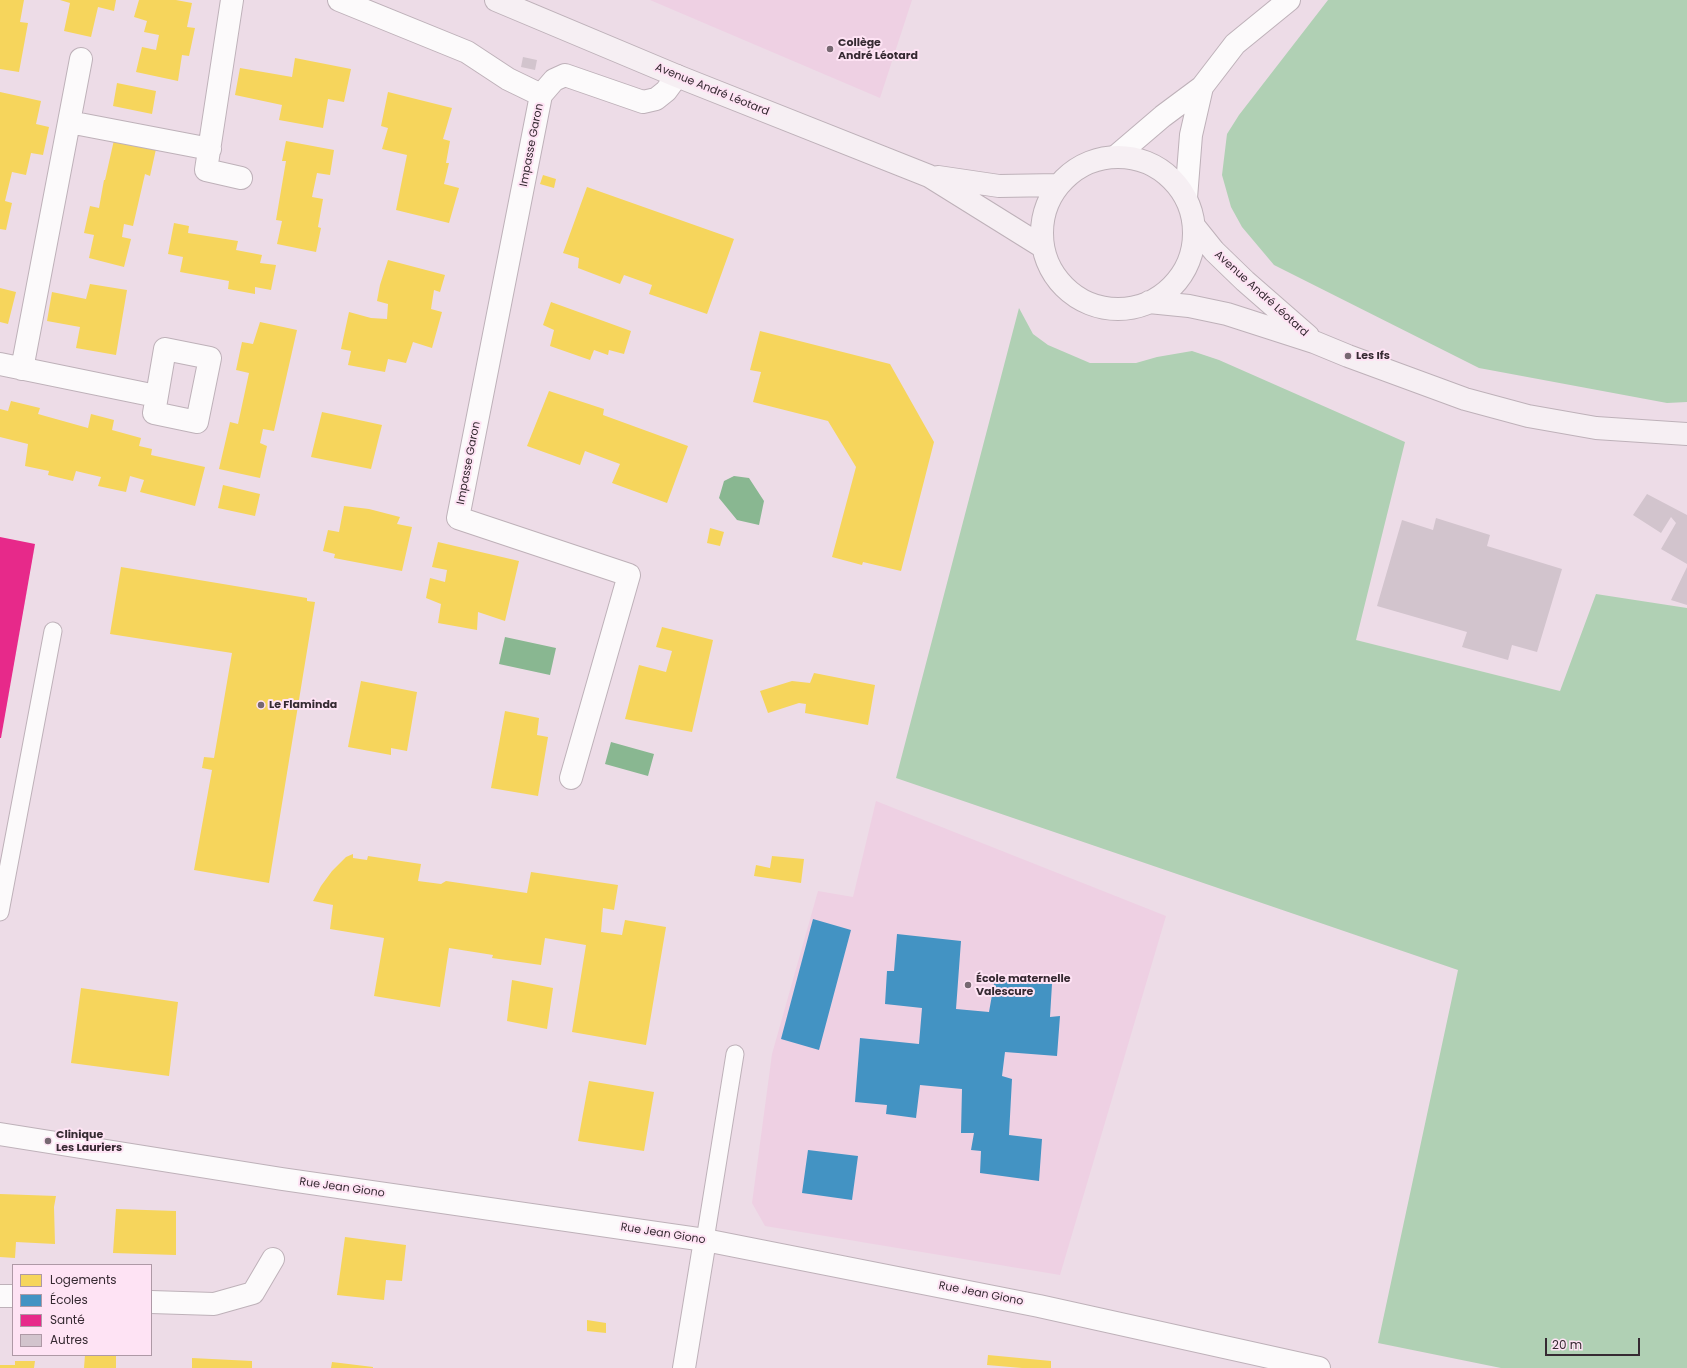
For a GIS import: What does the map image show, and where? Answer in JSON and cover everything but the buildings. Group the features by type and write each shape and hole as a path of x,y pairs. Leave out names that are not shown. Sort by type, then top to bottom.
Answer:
{"main road":[{"name":"Avenue André Léotard","path":"496,0 677,76 929,176 1043,247"},
{"path":"1115,157 1136,159 1156,167 1173,180 1186,198 1194,226 1193,245 1188,263 1178,279 1165,293 1149,302 1130,308 1110,308 1092,304 1074,295 1060,282 1049,265 1043,247 1042,225 1047,204 1058,185 1074,170 1093,160 1115,157"},
{"name":"Avenue André Léotard","path":"929,176 999,186 1058,185"},
{"name":"Avenue André Léotard","path":"1194,226 1214,251 1245,281 1314,342"},
{"name":"Avenue André Léotard","path":"1149,302 1189,306 1227,314 1314,342 1465,399 1528,416 1596,428 1687,434"}],"street":[{"path":"232,0 206,170 241,178"},
{"path":"339,0 467,52 508,79 542,95 554,80 564,74 643,102 656,99 666,91 677,76"},
{"path":"1115,157 1163,116 1202,87 1235,44 1289,0"},
{"path":"22,369 81,59"},
{"path":"1186,198 1191,135 1202,87"},
{"name":"Impasse Garon","path":"542,95 458,518 629,575 571,778"},
{"path":"69,122 210,149"},
{"path":"0,364 156,396"},
{"name":"Rue Jean Giono","path":"0,1134 289,1180 705,1240 1039,1306 1319,1368"},
{"path":"684,1368 705,1240"},
{"path":"152,1302 214,1304 253,1293 273,1259"},
{"path":"0,1296 12,1296"}],"lane":[{"path":"0,912 53,631"},
{"path":"705,1240 735,1054"}],"shaded area":[{"name":"Collège André Léotard","path":"650,0 912,0 880,98"},
{"path":"1328,0 1687,0 1687,402 1667,403 1479,368 1274,265 1242,227 1231,207 1222,175 1227,134 1239,115"},
{"path":"1019,308 1033,334 1048,345 1090,363 1136,363 1157,357 1192,351 1219,360 1405,442 1356,640 1560,691 1596,594 1687,608 1687,1368 1501,1368 1378,1343 1458,970 896,778"},
{"path":"734,476 749,478 764,501 759,525 737,520 719,498 724,481"},
{"path":"505,637 556,648 550,675 499,664"},
{"path":"611,742 654,754 648,776 605,764"},
{"name":"École maternelle Valescure","path":"876,801 1166,916 1060,1275 765,1226 752,1203 772,1054 818,891 853,897"}],"place":[{"name":"Collège André Léotard","path":"830,49"},
{"name":"Les Ifs","path":"1348,356"},
{"name":"Le Flaminda","path":"261,705"},
{"name":"École maternelle Valescure","path":"968,985"},
{"name":"Clinique Les Lauriers","path":"48,1141"}]}
